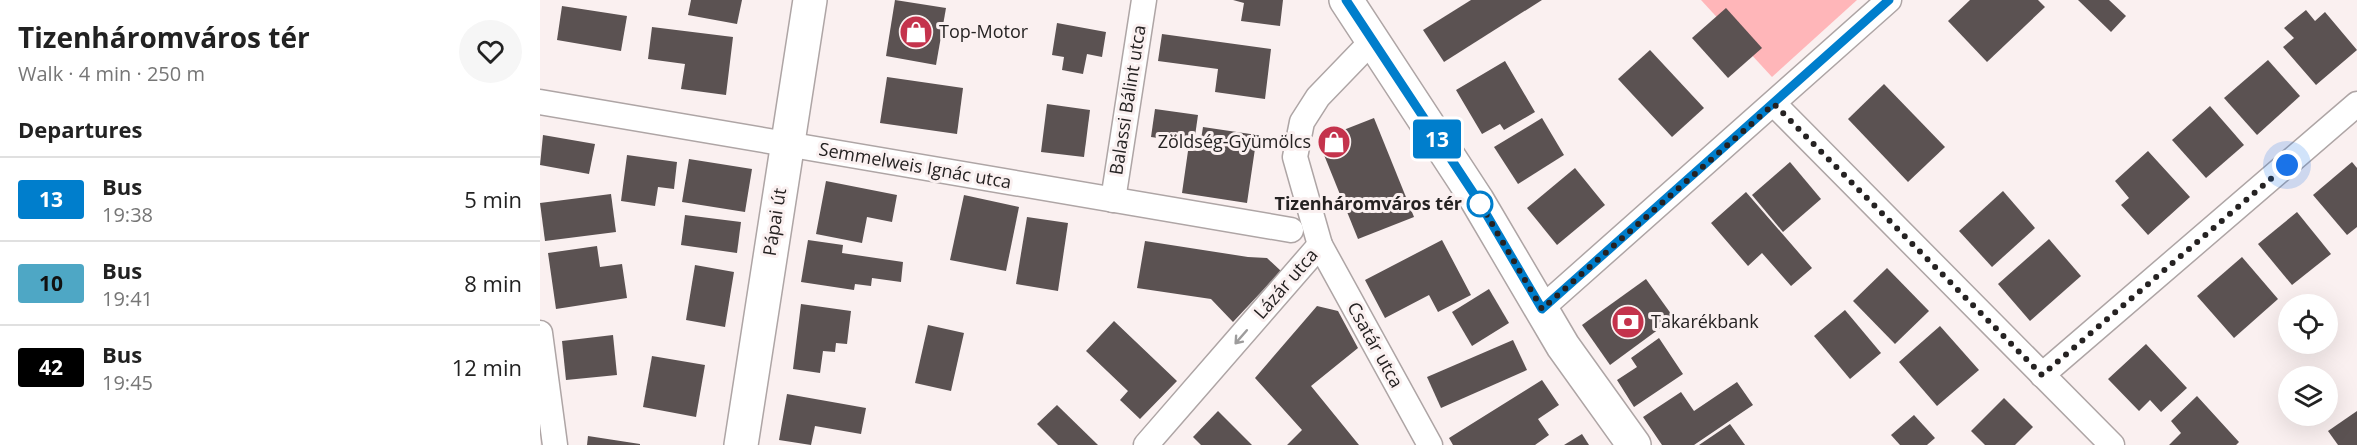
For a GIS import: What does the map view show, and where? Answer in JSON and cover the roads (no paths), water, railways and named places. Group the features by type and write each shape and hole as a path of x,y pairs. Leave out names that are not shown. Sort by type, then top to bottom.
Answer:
{"street":[{"name":"Pápai út","path":"741,445 810,0"},
{"name":"Balassi Bálint utca","path":"1113,200 1144,0"},
{"path":"1346,0 1478,200 1563,346 1634,445"},
{"path":"1542,309 1889,0"},
{"name":"Lázár utca","path":"1146,445 1320,245 1295,157 1302,122 1318,97 1372,41"},
{"name":"Semmelweis Ignác utca","path":"540,102 1291,230"},
{"path":"1774,104 2112,445"},
{"path":"2042,375 2357,104"},
{"name":"Csatár utca","path":"1320,245 1430,445"},
{"path":"540,333 555,445"}],"place":[{"name":"Top-Motor","path":"916,32"},
{"name":"Zöldség-Gyümölcs","path":"1334,142"},
{"name":"Tizenháromváros tér","path":"1480,204"},
{"name":"Takarékbank","path":"1628,322"}]}
